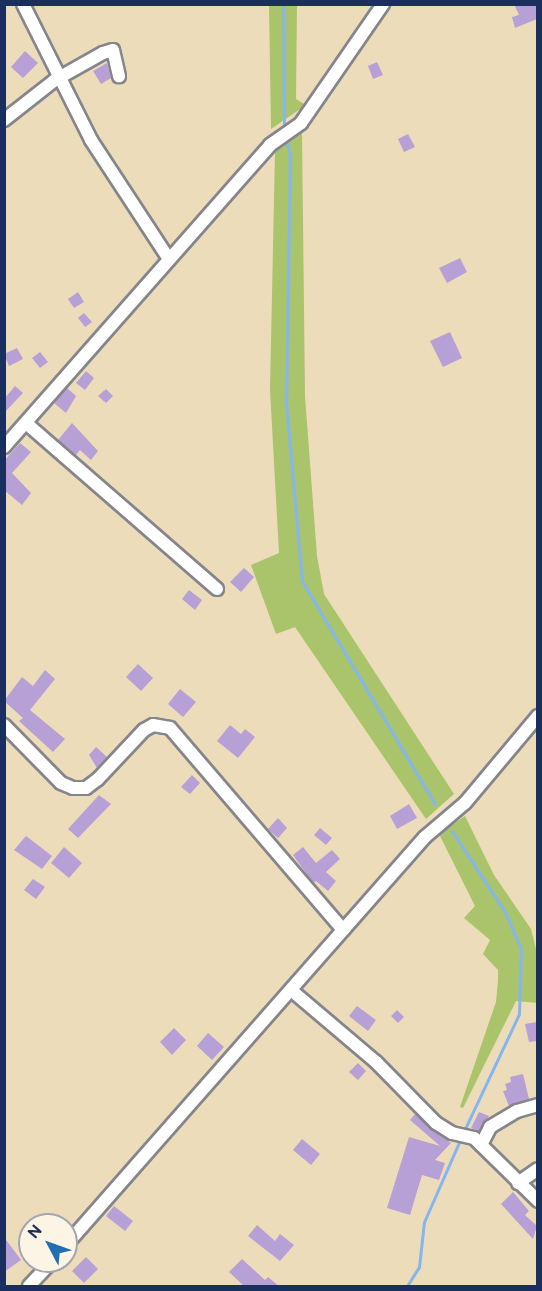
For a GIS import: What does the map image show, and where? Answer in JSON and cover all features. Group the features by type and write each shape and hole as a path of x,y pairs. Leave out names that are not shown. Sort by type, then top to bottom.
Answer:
{"street":[{"path":"23,4 62,77 91,140 169,259"},
{"path":"4,447 270,144 301,123 383,4"},
{"path":"4,120 62,77 113,50 119,76"},
{"path":"26,423 217,589"},
{"path":"78,1231 425,837 465,803 537,716"},
{"path":"4,725 61,783 73,788 86,788 98,779 144,730 153,725 170,728 343,930"},
{"path":"291,990 452,1133 477,1141 537,1201"},
{"path":"477,1141 490,1127 517,1111 537,1105"},
{"path":"518,1182 537,1169"},
{"path":"29,1287 41,1273"}],"green space":[{"path":"269,5 297,5 296,99 306,105 271,129"},
{"path":"302,133 305,396 317,556 324,594 454,794 426,819 295,627 276,634 251,565 279,553 270,390 275,151"},
{"path":"465,816 494,875 531,929 537,953 538,1003 516,1001 463,1108 460,1107 496,1002 498,981 498,970 483,954 490,940 464,918 475,906 439,834"}],"building":[{"path":"514,4 537,4 537,19 515,28 512,17 519,15"},
{"path":"25,51 38,63 23,78 11,67"},
{"path":"377,62 383,75 373,79 368,66"},
{"path":"107,63 111,78 101,84 93,71"},
{"path":"408,134 415,147 404,152 398,139"},
{"path":"460,258 467,272 447,283 439,268"},
{"path":"78,292 84,302 74,308 68,299"},
{"path":"84,313 92,322 85,327 78,318"},
{"path":"450,332 462,358 443,367 430,341"},
{"path":"17,348 23,359 9,366 4,354"},
{"path":"40,352 48,362 40,368 32,358"},
{"path":"86,371 94,378 85,390 76,383"},
{"path":"15,386 23,393 4,413 4,399"},
{"path":"67,388 76,396 66,413 54,403"},
{"path":"106,389 113,396 106,403 98,396"},
{"path":"72,423 98,451 91,460 80,450 76,455 58,440"},
{"path":"20,443 31,452 12,473 31,493 22,505 4,490 4,461"},
{"path":"244,568 254,577 241,592 230,582"},
{"path":"189,590 202,600 195,610 182,599"},
{"path":"138,664 153,678 141,691 126,677"},
{"path":"45,670 55,679 30,710 65,739 53,752 19,721 23,718 4,701 22,677 33,686"},
{"path":"180,689 196,702 183,717 168,704"},
{"path":"230,725 241,734 245,729 255,737 238,758 217,741"},
{"path":"96,747 107,757 97,768 89,755"},
{"path":"192,775 200,783 190,794 181,787"},
{"path":"99,795 111,804 78,838 68,829"},
{"path":"409,804 417,818 397,829 390,816"},
{"path":"278,818 287,828 278,838 268,829"},
{"path":"320,828 332,838 326,845 314,835"},
{"path":"26,836 52,856 42,869 14,850"},
{"path":"64,847 82,863 69,878 51,863"},
{"path":"303,847 316,863 332,850 340,859 326,872 336,881 328,891 316,881 313,883 293,855"},
{"path":"33,879 45,887 36,899 24,890"},
{"path":"357,1006 376,1020 368,1031 349,1016"},
{"path":"397,1010 404,1017 398,1023 391,1016"},
{"path":"537,1022 537,1041 529,1042 525,1024"},
{"path":"174,1028 186,1040 172,1055 160,1042"},
{"path":"208,1033 224,1047 212,1060 197,1046"},
{"path":"358,1063 366,1071 358,1080 349,1072"},
{"path":"523,1074 529,1099 509,1106 503,1091 507,1090 505,1084 511,1082 510,1077"},
{"path":"479,1112 489,1116 479,1131 471,1128"},
{"path":"415,1114 451,1143 435,1160 445,1163 439,1180 422,1175 410,1215 387,1208 409,1137 440,1146 410,1120"},
{"path":"302,1139 320,1154 311,1165 293,1150"},
{"path":"513,1192 529,1211 525,1215 537,1226 533,1239 501,1204"},
{"path":"114,1206 133,1221 125,1231 106,1216"},
{"path":"257,1225 275,1241 280,1234 294,1245 280,1261 248,1236"},
{"path":"4,1237 18,1256 18,1262 4,1272"},
{"path":"86,1257 98,1269 84,1283 74,1273 78,1273 78,1265"},
{"path":"242,1259 265,1280 268,1277 280,1287 245,1287 229,1272"}],"waterway":[{"path":"283,4 284,131"},
{"path":"286,138 290,155 286,402 302,581 435,804"},
{"path":"452,831 505,912 521,949 519,1014 464,1131"},
{"path":"407,1286 419,1267 424,1222 460,1140"}]}
